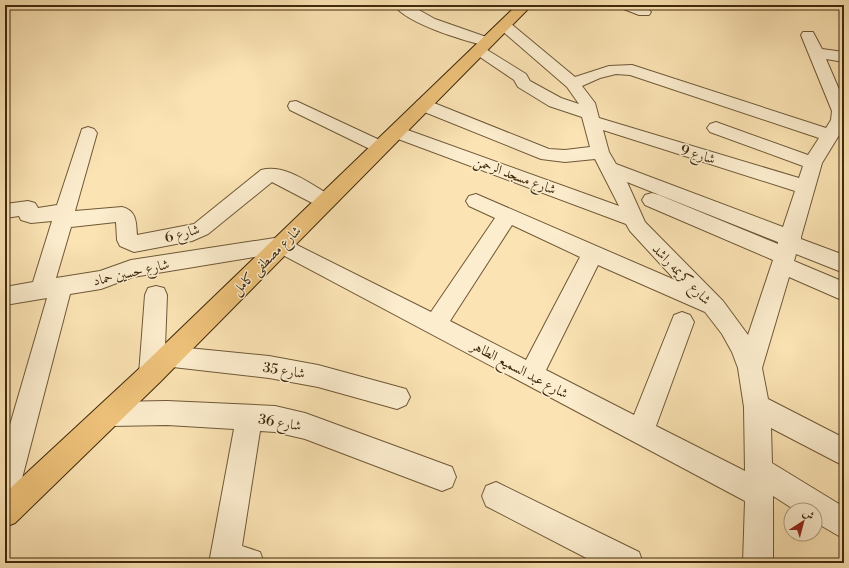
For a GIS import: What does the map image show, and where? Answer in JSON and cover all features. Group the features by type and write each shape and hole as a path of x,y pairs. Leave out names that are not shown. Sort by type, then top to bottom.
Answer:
{"main road":[{"name":"شارع مصطفى كامل","path":"5,513 151,374 325,201 505,26 521,6"}],"street":[{"name":"شارع 9","path":"401,5 419,16 483,47 520,77 524,84 555,102 592,117 805,187"},
{"path":"626,5 644,12"},
{"name":"شارع كريمه راشد","path":"505,26 573,84 587,103 604,160 620,186 634,219 642,232 715,308 730,327 743,348 750,368 757,407 759,482 758,563"},
{"path":"750,368 813,163 829,135 840,120 842,111 808,35"},
{"path":"815,53 844,58"},
{"path":"573,84 598,72 615,69 632,70 829,135"},
{"path":"423,105 547,155 604,160 786,250 844,292"},
{"path":"296,106 380,147"},
{"path":"716,128 813,163"},
{"name":"شارع مسجد الرحمن","path":"396,132 634,219"},
{"path":"5,490 52,288 64,216 88,133"},
{"name":"شارع 6","path":"64,216 122,214 126,218 127,240 134,244 192,233 206,226 268,176 273,174 278,174 325,201"},
{"path":"620,186 786,250 844,264"},
{"path":"476,201 715,308"},
{"path":"5,211 28,208 28,215 31,216 64,216"},
{"path":"435,325 508,215"},
{"name":"شارع حسين حماد","path":"5,296 100,280 131,269 281,245"},
{"name":"شارع عبد السميع الطاهر","path":"281,245 641,432 759,482 844,524"},
{"path":"531,374 593,253"},
{"path":"151,374 156,295"},
{"path":"641,432 682,322"},
{"name":"شارع 35","path":"168,357 269,367 318,376 397,398"},
{"path":"757,407 844,452"},
{"name":"شارع 36","path":"110,414 167,413 249,416 275,419 305,426 442,477"},
{"path":"233,561 249,416"},
{"path":"496,496 628,563"}]}
